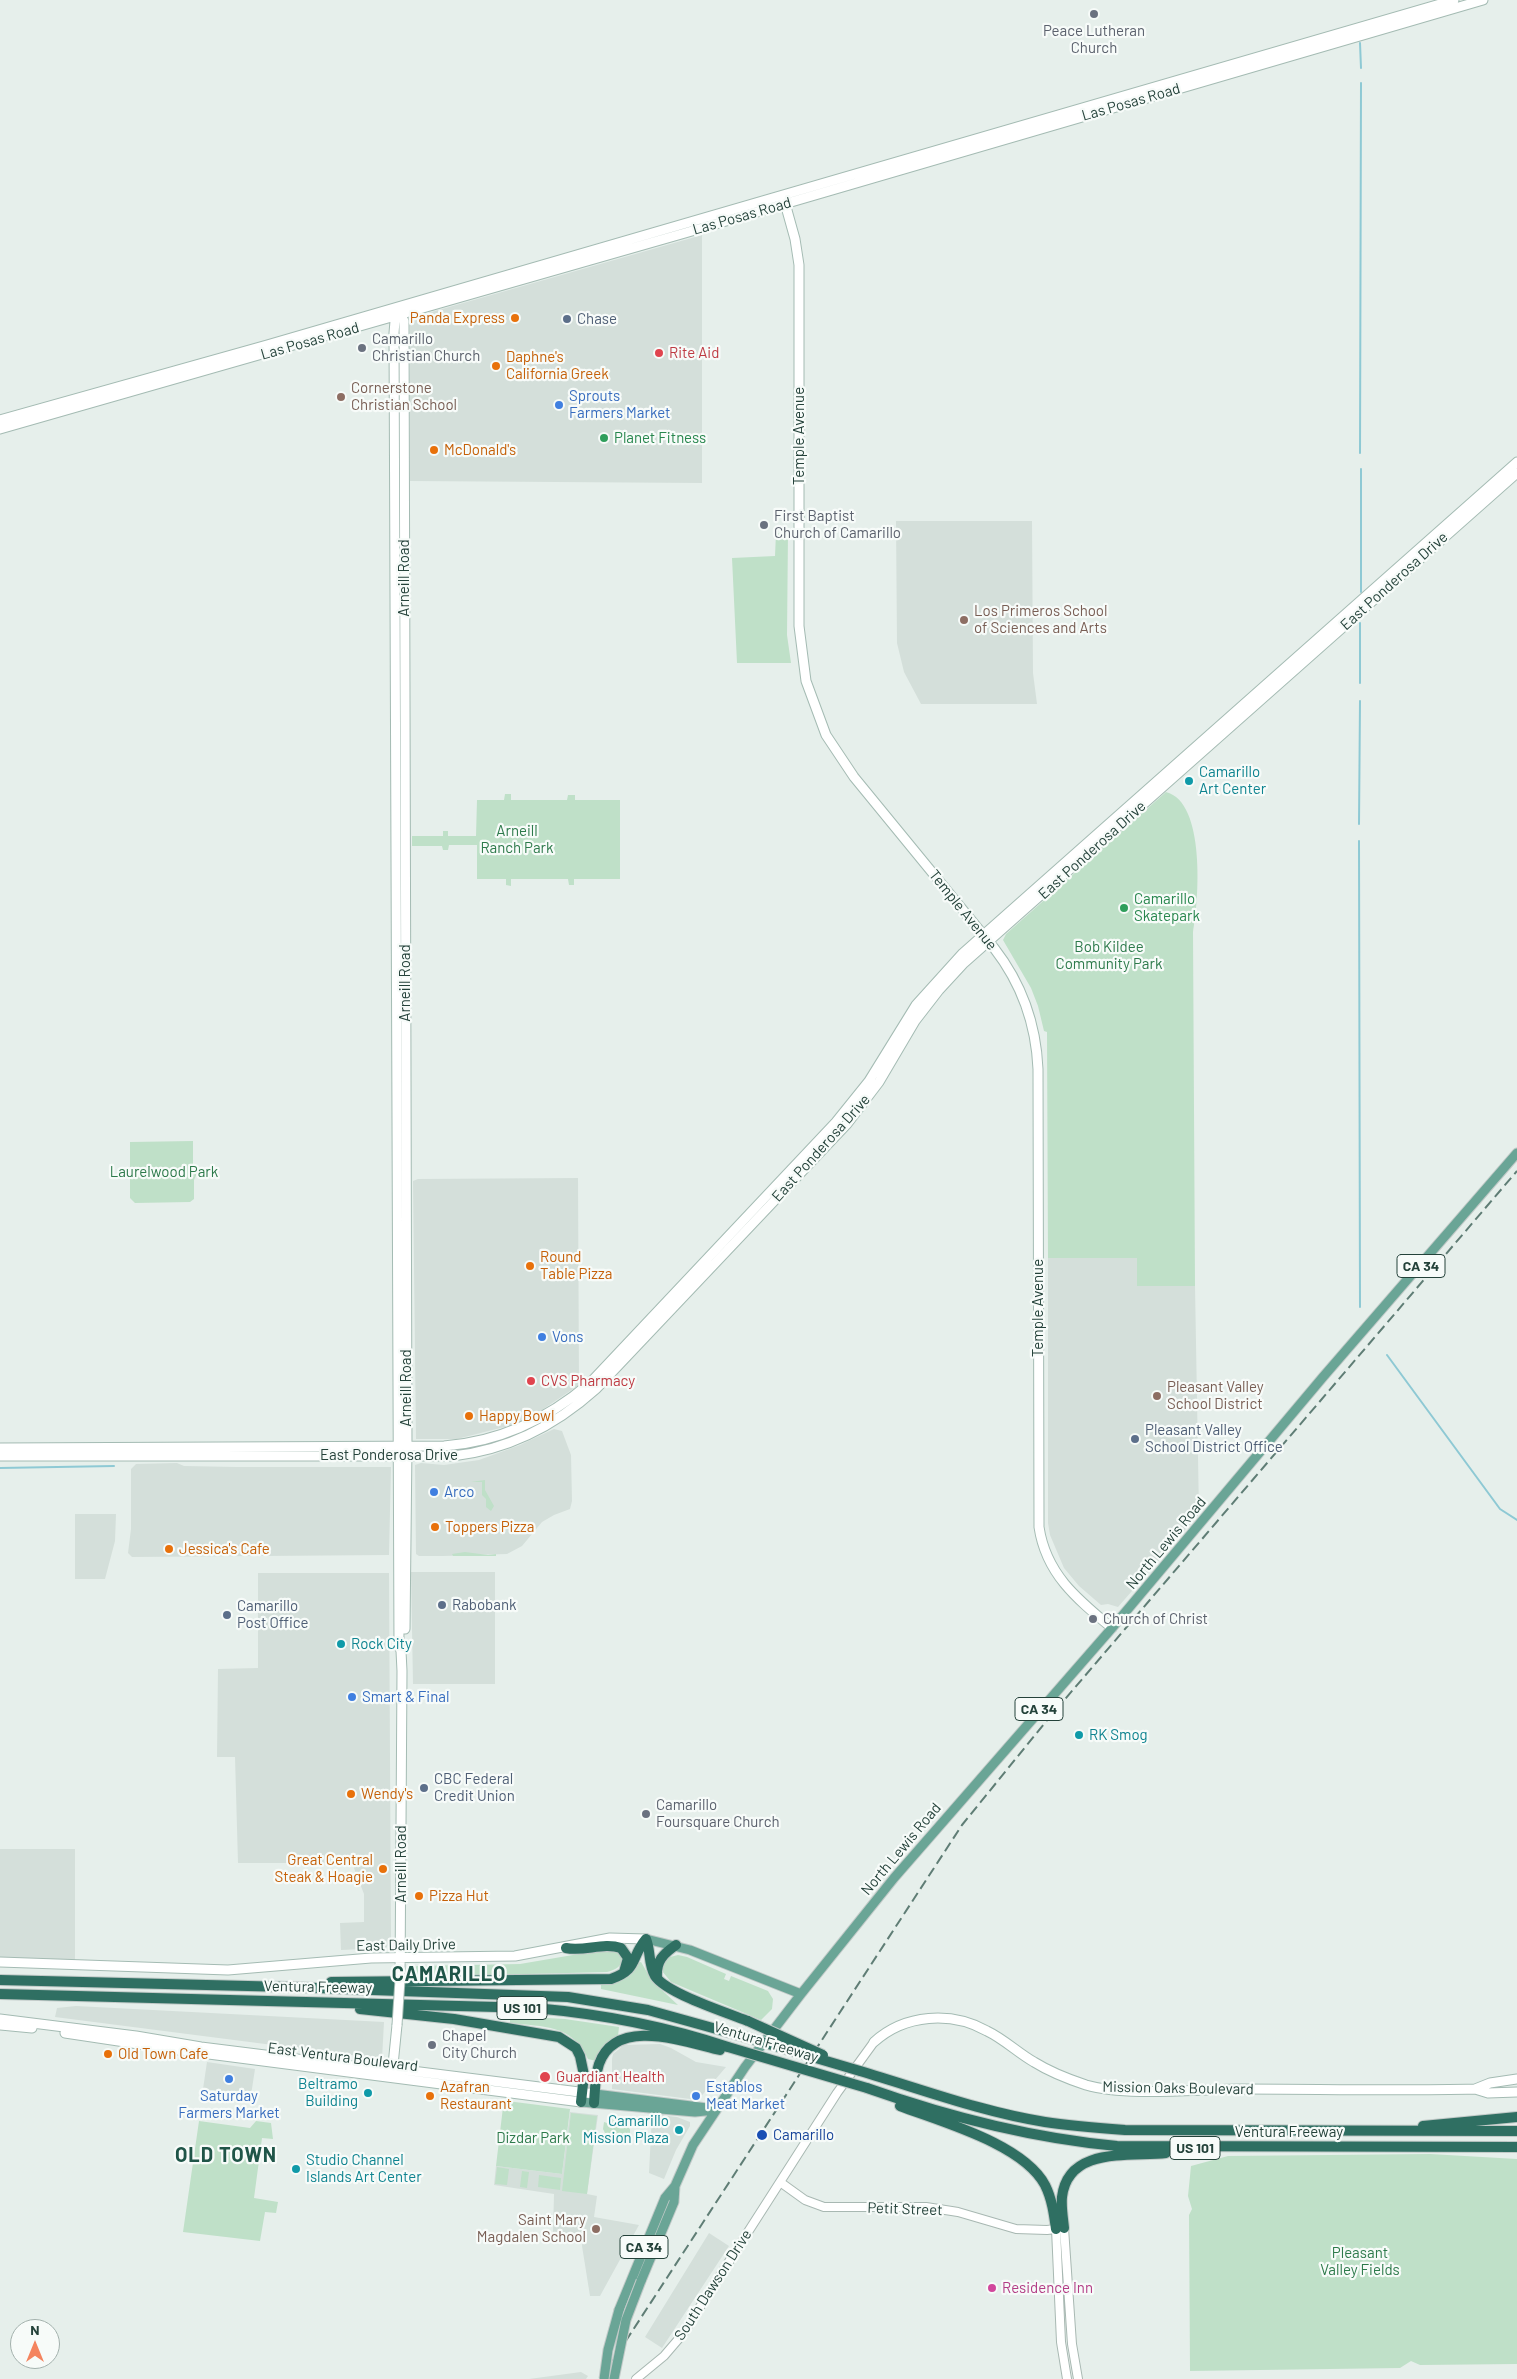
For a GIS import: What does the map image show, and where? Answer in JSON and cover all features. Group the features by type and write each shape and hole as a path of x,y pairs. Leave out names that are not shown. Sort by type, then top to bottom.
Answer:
{"highway":[{"path":"289,1987 330,1982 611,1979 623,1974 634,1963 640,1947 646,1939 650,1948 651,1966 657,1978 669,1988 860,2071"},
{"path":"657,1978 658,1961 676,1945"},
{"path":"566,1948 574,1950 609,1946 621,1948 628,1958 627,1967 623,1974"},
{"name":"Ventura Freeway","path":"0,1980 289,1987 568,1997 648,2010 994,2111 1068,2125 1125,2130 1517,2132"},
{"name":"Ventura Freeway","path":"0,1994 502,2007 578,2012 647,2024 726,2049 867,2088 979,2123 1049,2138 1117,2146 1222,2148 1517,2147"},
{"path":"312,2002 454,2019 560,2037 576,2048 580,2056 584,2075 581,2097"},
{"path":"595,2099 599,2063 612,2046 621,2040 646,2035 726,2049"},
{"path":"879,2093 896,2104 960,2129 1020,2157 1036,2172 1045,2184 1060,2229"},
{"path":"1370,2132 1517,2117"},
{"path":"1060,2229 1063,2190 1074,2172 1090,2160 1104,2156 1222,2148"}],"main road":[{"name":"Las Posas Road","path":"784,200 1454,0"},
{"name":"Las Posas Road","path":"0,429 398,311 1483,0"},
{"name":"Temple Avenue","path":"784,200 795,239 799,264 799,626 801,655 807,688 826,735 846,766 1012,972 1030,1014 1037,1050 1037,1463 1040,1534 1048,1560 1060,1581 1112,1628"},
{"name":"Las Posas Road","path":"0,420 398,311"},
{"name":"Arneill Road","path":"393,2073 401,1970 401,1651 399,1646 402,1451 404,321 398,311"},
{"name":"East Ponderosa Drive","path":"1168,777 1517,462"},
{"name":"East Ponderosa Drive","path":"0,1456 402,1451 465,1444 522,1427 556,1409 590,1382 836,1122 869,1081 916,1005 937,980 1517,473"},
{"name":"East Ponderosa Drive","path":"0,1448 402,1451 467,1454 527,1436 569,1411 596,1389 847,1124 879,1082 916,1021 939,990 986,938"},
{"name":"North Lewis Road","path":"715,2110 801,1994 894,1878 1112,1628 1323,1377 1517,1153"},
{"path":"508,1442 510,1438 520,1434 522,1427"},
{"name":"East Daily Drive","path":"0,1962 212,1970 401,1956 515,1956 566,1948 610,1938 646,1939 676,1945 801,1994"},
{"name":"Mission Oaks Boulevard","path":"874,2042 889,2030 907,2022 942,2018 957,2020 979,2027 1044,2068 1086,2085 1103,2088 1159,2090 1475,2089 1488,2093 1517,2092"},
{"name":"East Ventura Boulevard","path":"0,2019 146,2037 201,2047 353,2066 393,2073 424,2072 581,2097"},
{"name":"East Ventura Boulevard","path":"0,2025 100,2037 265,2062 393,2073 595,2099 669,2102 715,2110"},
{"name":"Mission Oaks Boulevard","path":"1475,2089 1490,2083 1517,2079"},
{"name":"CA 34","path":"614,2379 626,2320 674,2202 675,2186 684,2161 715,2110"},
{"name":"CA 34","path":"604,2379 608,2350 616,2317 665,2198 675,2186"}],"street":[{"name":"South Dawson Drive","path":"636,2379 657,2362 682,2335 837,2093 874,2042"},
{"name":"Petit Street","path":"780,2182 805,2200 824,2207 937,2208 958,2212 1016,2229 1060,2229"},
{"path":"1060,2229 1061,2342 1067,2379"},
{"path":"1060,2229 1072,2344 1078,2379"}],"shaded area":[{"path":"702,235 702,483 410,481 410,323 414,317"},
{"name":"Los Primeros School of Sciences and Arts","path":"896,521 1032,521 1033,673 1037,704 921,704 904,672 897,643"},
{"path":"578,1178 579,1385 530,1418 512,1425 457,1439 416,1439 413,1181 418,1179"},
{"path":"1048,1258 1137,1258 1137,1286 1195,1286 1199,1514 1118,1607 1108,1604 1101,1605 1079,1586 1064,1568 1050,1535 1048,1523"},
{"path":"554,1429 562,1431 571,1455 572,1501 570,1509 542,1522 522,1546 507,1554 419,1556 416,1554 415,1465 421,1463 444,1465 479,1460 520,1445"},
{"path":"177,1463 184,1466 236,1467 391,1467 389,1555 132,1557 128,1553 131,1529 131,1469 136,1464"},
{"path":"75,1514 116,1514 115,1541 105,1579 75,1579"},
{"path":"411,1572 495,1572 495,1684 413,1684"},
{"path":"258,1573 389,1573 391,1942 386,1948 341,1950 340,1923 364,1922 364,1894 352,1863 238,1863 235,1757 217,1757 218,1669 258,1668"},
{"path":"0,1849 75,1849 75,1960 0,1960"},
{"path":"76,2006 384,2022 382,2059 55,2017 57,2008"},
{"path":"660,2044 696,2062 726,2067 698,2100 612,2089 613,2054 624,2045"},
{"name":"Saturday Farmers Market","path":"207,2062 255,2069 251,2095 203,2089"},
{"path":"570,2112 598,2115 587,2194 597,2196 594,2217 639,2225 600,2296 590,2296 582,2246 583,2236 553,2232 554,2194 494,2185 496,2166 562,2174"},
{"path":"652,2114 677,2117 690,2122 690,2126 676,2150 664,2179 649,2173"},
{"path":"709,2233 729,2246 662,2348 645,2337"},
{"path":"581,2372 588,2376 586,2379 529,2379"}],"green space":[{"path":"776,533 788,533 787,635 791,663 737,663 732,558 775,556"},
{"name":"Bob Kildee Community Park","path":"1166,792 1179,800 1188,814 1194,833 1197,854 1197,898 1193,932 1195,1286 1137,1286 1137,1258 1048,1258 1047,1032 1044,1031 1031,988 1003,940 1006,934"},
{"name":"Arneill Ranch Park","path":"505,794 511,794 511,800 567,800 568,795 575,795 575,800 620,800 620,879 574,879 574,885 569,885 568,879 511,879 511,886 506,885 506,879 477,879 477,845 449,845 448,850 443,850 442,846 412,846 412,836 443,836 443,831 448,831 448,836 476,836 477,800 504,800"},
{"name":"Laurelwood Park","path":"193,1141 193,1164 199,1169 194,1180 194,1199 190,1202 135,1203 130,1198 130,1142"},
{"path":"485,1480 485,1490 494,1506 491,1511 486,1507 486,1499 482,1495 482,1482 471,1482"},
{"path":"465,1552 488,1555 496,1554 496,1556 453,1556 452,1554"},
{"path":"614,1948 622,1956 621,1963 616,1969 607,1972 409,1977 410,1969 417,1966 520,1964"},
{"path":"678,1955 726,1974 724,1979 729,1981 731,1976 768,1991 773,1999 772,2009 761,2020 671,1982 662,1971 664,1961"},
{"path":"641,1962 652,1981 678,2005 601,1989 601,1984 624,1979"},
{"path":"510,2016 565,2019 619,2027 618,2036 603,2049 596,2061 588,2059 574,2039 565,2033 545,2027 510,2023"},
{"name":"Dizdar Park","path":"507,2101 570,2109 562,2174 496,2166 503,2107"},
{"path":"571,2113 597,2116 587,2194 562,2191"},
{"path":"612,2119 621,2122 630,2129 630,2135 624,2137 605,2133 603,2129 604,2122 607,2123"},
{"path":"199,2121 250,2128 256,2121 271,2123 273,2139 262,2138 254,2198 278,2202 276,2213 265,2212 260,2241 183,2232"},
{"name":"Pleasant Valley Fields","path":"1430,2154 1517,2159 1517,2364 1420,2365 1411,2361 1400,2368 1190,2371 1189,2215 1192,2209 1188,2196 1191,2166 1228,2156"},
{"path":"497,2167 509,2169 507,2185 495,2184"},
{"path":"522,2171 529,2172 527,2188 520,2187"},
{"path":"539,2175 561,2178 560,2190 538,2187"}],"waterway":[{"path":"1360,43 1361,68"},
{"path":"1360,453 1361,83"},
{"path":"1361,469 1361,592"},
{"path":"1360,623 1360,683"},
{"path":"1359,824 1360,701"},
{"path":"1359,841 1360,1307"},
{"path":"1387,1355 1500,1509 1517,1520"},
{"path":"0,1468 114,1466"}],"railway":[{"path":"601,2379 962,1825 1048,1719 1517,1171"}],"place":[{"name":"Peace Lutheran Church","path":"1094,14"},
{"name":"Panda Express","path":"515,318"},
{"name":"Chase","path":"567,319"},
{"name":"Camarillo Christian Church","path":"362,348"},
{"name":"Rite Aid","path":"659,353"},
{"name":"Daphne's California Greek","path":"496,366"},
{"name":"Cornerstone Christian School","path":"341,397"},
{"name":"Sprouts Farmers Market","path":"559,405"},
{"name":"Planet Fitness","path":"604,438"},
{"name":"McDonald's","path":"434,450"},
{"name":"First Baptist Church of Camarillo","path":"764,525"},
{"name":"Los Primeros School of Sciences and Arts","path":"964,620"},
{"name":"Camarillo Art Center","path":"1189,781"},
{"name":"Camarillo Skatepark","path":"1124,908"},
{"name":"Round Table Pizza","path":"530,1266"},
{"name":"Vons","path":"542,1337"},
{"name":"CVS Pharmacy","path":"531,1381"},
{"name":"Pleasant Valley School District","path":"1157,1396"},
{"name":"Happy Bowl","path":"469,1416"},
{"name":"Pleasant Valley School District Office","path":"1135,1439"},
{"name":"Arco","path":"434,1492"},
{"name":"Toppers Pizza","path":"435,1527"},
{"name":"Jessica's Cafe","path":"169,1549"},
{"name":"Rabobank","path":"442,1605"},
{"name":"Camarillo Post Office","path":"227,1615"},
{"name":"Church of Christ","path":"1093,1619"},
{"name":"Rock City","path":"341,1644"},
{"name":"Smart & Final","path":"352,1697"},
{"name":"RK Smog","path":"1079,1735"},
{"name":"CBC Federal Credit Union","path":"424,1788"},
{"name":"Wendy's","path":"351,1794"},
{"name":"Camarillo Foursquare Church","path":"646,1814"},
{"name":"Great Central Steak & Hoagie","path":"383,1869"},
{"name":"Pizza Hut","path":"419,1896"},
{"name":"Chapel City Church","path":"432,2045"},
{"name":"Old Town Cafe","path":"108,2054"},
{"name":"Guardiant Health","path":"545,2077"},
{"name":"Saturday Farmers Market","path":"229,2079"},
{"name":"Beltramo Building","path":"368,2093"},
{"name":"Azafran Restaurant","path":"430,2096"},
{"name":"Establos Meat Market","path":"696,2096"},
{"name":"Camarillo Mission Plaza","path":"679,2130"},
{"name":"Camarillo","path":"762,2135"},
{"name":"Studio Channel Islands Art Center","path":"296,2169"},
{"name":"Saint Mary Magdalen School","path":"596,2229"},
{"name":"Residence Inn","path":"992,2288"}],"district":[{"name":"CAMARILLO","path":"449,1974"},
{"name":"OLD TOWN","path":"226,2155"}]}
